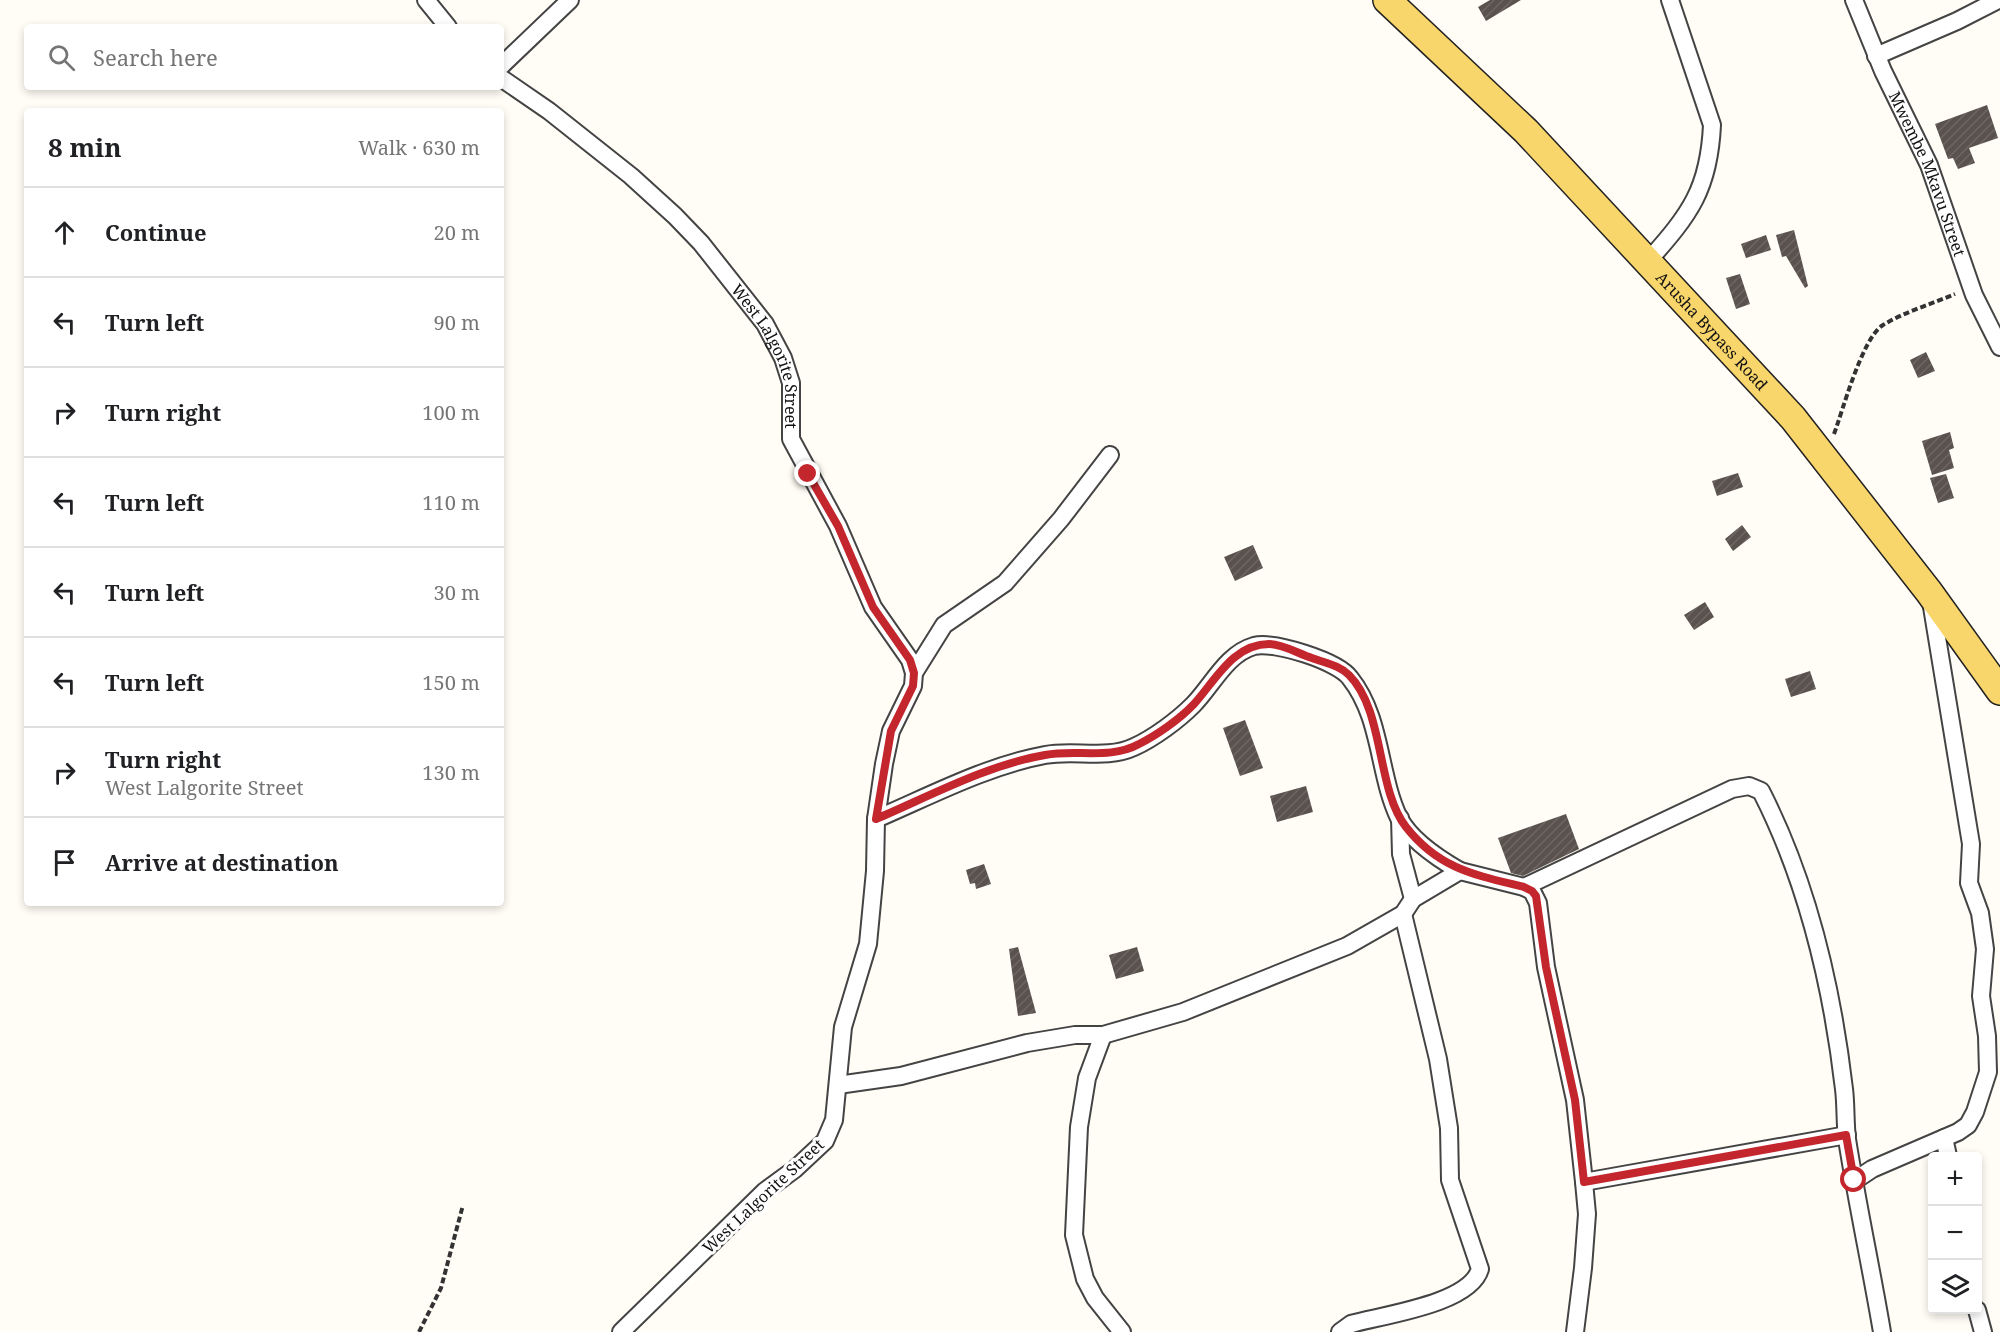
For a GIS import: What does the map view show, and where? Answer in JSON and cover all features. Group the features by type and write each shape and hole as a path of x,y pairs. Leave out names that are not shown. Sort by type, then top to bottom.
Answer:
{"main road":[{"name":"Arusha Bypass Road","path":"1387,0 1526,131 1649,260 1827,458 1929,592 2000,691"}],"street":[{"path":"426,0 446,24"},
{"path":"504,63 570,0"},
{"path":"1649,260 1680,226 1699,195 1711,142 1712,125 1670,0"},
{"name":"Mwembe Mkavu Street","path":"1854,0 1876,56 1929,165 1971,287 2000,347"},
{"path":"1876,56 1957,21 1998,0"},
{"name":"West Lalgorite Street","path":"504,80 549,111 632,176 675,216 701,243 765,324 783,358 791,383 791,439 838,526 873,607 910,660 914,673 913,686 891,731 876,819 875,871 868,944 843,1027 834,1120 825,1142 795,1169 765,1191 621,1332"},
{"path":"914,673 944,625 1005,583 1062,519 1110,455"},
{"path":"1854,1180 1872,1168 1944,1138 1968,1125 1986,1081 1988,1054 1981,996 1984,933 1969,883 1971,844 1929,592"},
{"path":"876,819 990,771 1046,755 1096,754 1131,749 1193,705 1235,657 1252,646 1271,644 1337,667 1349,675 1366,705 1400,818 1401,854 1413,899"},
{"path":"1524,887 1732,789 1749,786 1761,791 1794,863 1809,909 1835,1028 1844,1091 1846,1135 1882,1332"},
{"path":"1400,818 1407,829 1441,860 1460,872 1524,887 1532,891 1538,903 1546,967 1575,1100 1587,1214 1575,1332"},
{"path":"838,1085 901,1076 1027,1043 1075,1035 1103,1035 1183,1012 1319,959 1355,942 1402,914 1413,899 1460,872"},
{"path":"1340,1332 1351,1324 1439,1302 1470,1284 1478,1277 1480,1269 1450,1180 1449,1128 1438,1059 1402,914"},
{"path":"1103,1035 1087,1078 1079,1127 1074,1235 1090,1289 1122,1332"},
{"path":"1584,1182 1846,1135"},
{"path":"1944,1138 1947,1152"},
{"path":"1978,1314 1983,1332"}],"path":[{"path":"1827,458 1855,374 1872,337 1881,326 1971,287"},
{"path":"418,1332 441,1288 463,1205"}],"building":[{"path":"1490,0 1521,0 1486,21 1478,7"},
{"path":"1987,105 1998,138 1969,148 1975,163 1958,169 1953,158 1948,159 1935,124"},
{"path":"1794,230 1808,286 1805,288 1786,256 1782,257 1776,235"},
{"path":"1766,235 1771,250 1746,258 1741,244"},
{"path":"1740,274 1750,304 1736,309 1726,278"},
{"path":"1926,352 1935,371 1918,378 1910,360"},
{"path":"1950,432 1954,448 1949,450 1954,468 1932,475 1922,441"},
{"path":"1738,473 1743,487 1717,496 1712,481"},
{"path":"1946,474 1954,498 1938,503 1930,478"},
{"path":"1742,525 1751,537 1733,551 1725,539"},
{"path":"1253,545 1263,568 1235,581 1224,557"},
{"path":"1705,602 1714,617 1694,630 1684,615"},
{"path":"1810,671 1816,689 1791,697 1785,679"},
{"path":"1245,720 1263,768 1240,776 1223,728"},
{"path":"1306,786 1313,812 1277,822 1270,796"},
{"path":"1566,814 1579,849 1523,876 1511,873 1498,838"},
{"path":"984,864 991,884 976,889 975,883 970,884 966,870"},
{"path":"1018,947 1036,1013 1018,1016 1009,949"},
{"path":"1137,947 1144,971 1116,979 1109,955"}],"route":[{"path":"808,474 838,526 873,607 910,660 914,673 913,686 891,731 876,819 990,771 1046,755 1096,754 1131,749 1193,705 1235,657 1252,646 1271,644 1310,657 1337,667 1349,675 1356,686 1373,726 1393,800 1407,829 1441,860 1460,872 1524,887 1536,896 1546,967 1575,1100 1584,1182 1846,1135 1854,1180"}]}
